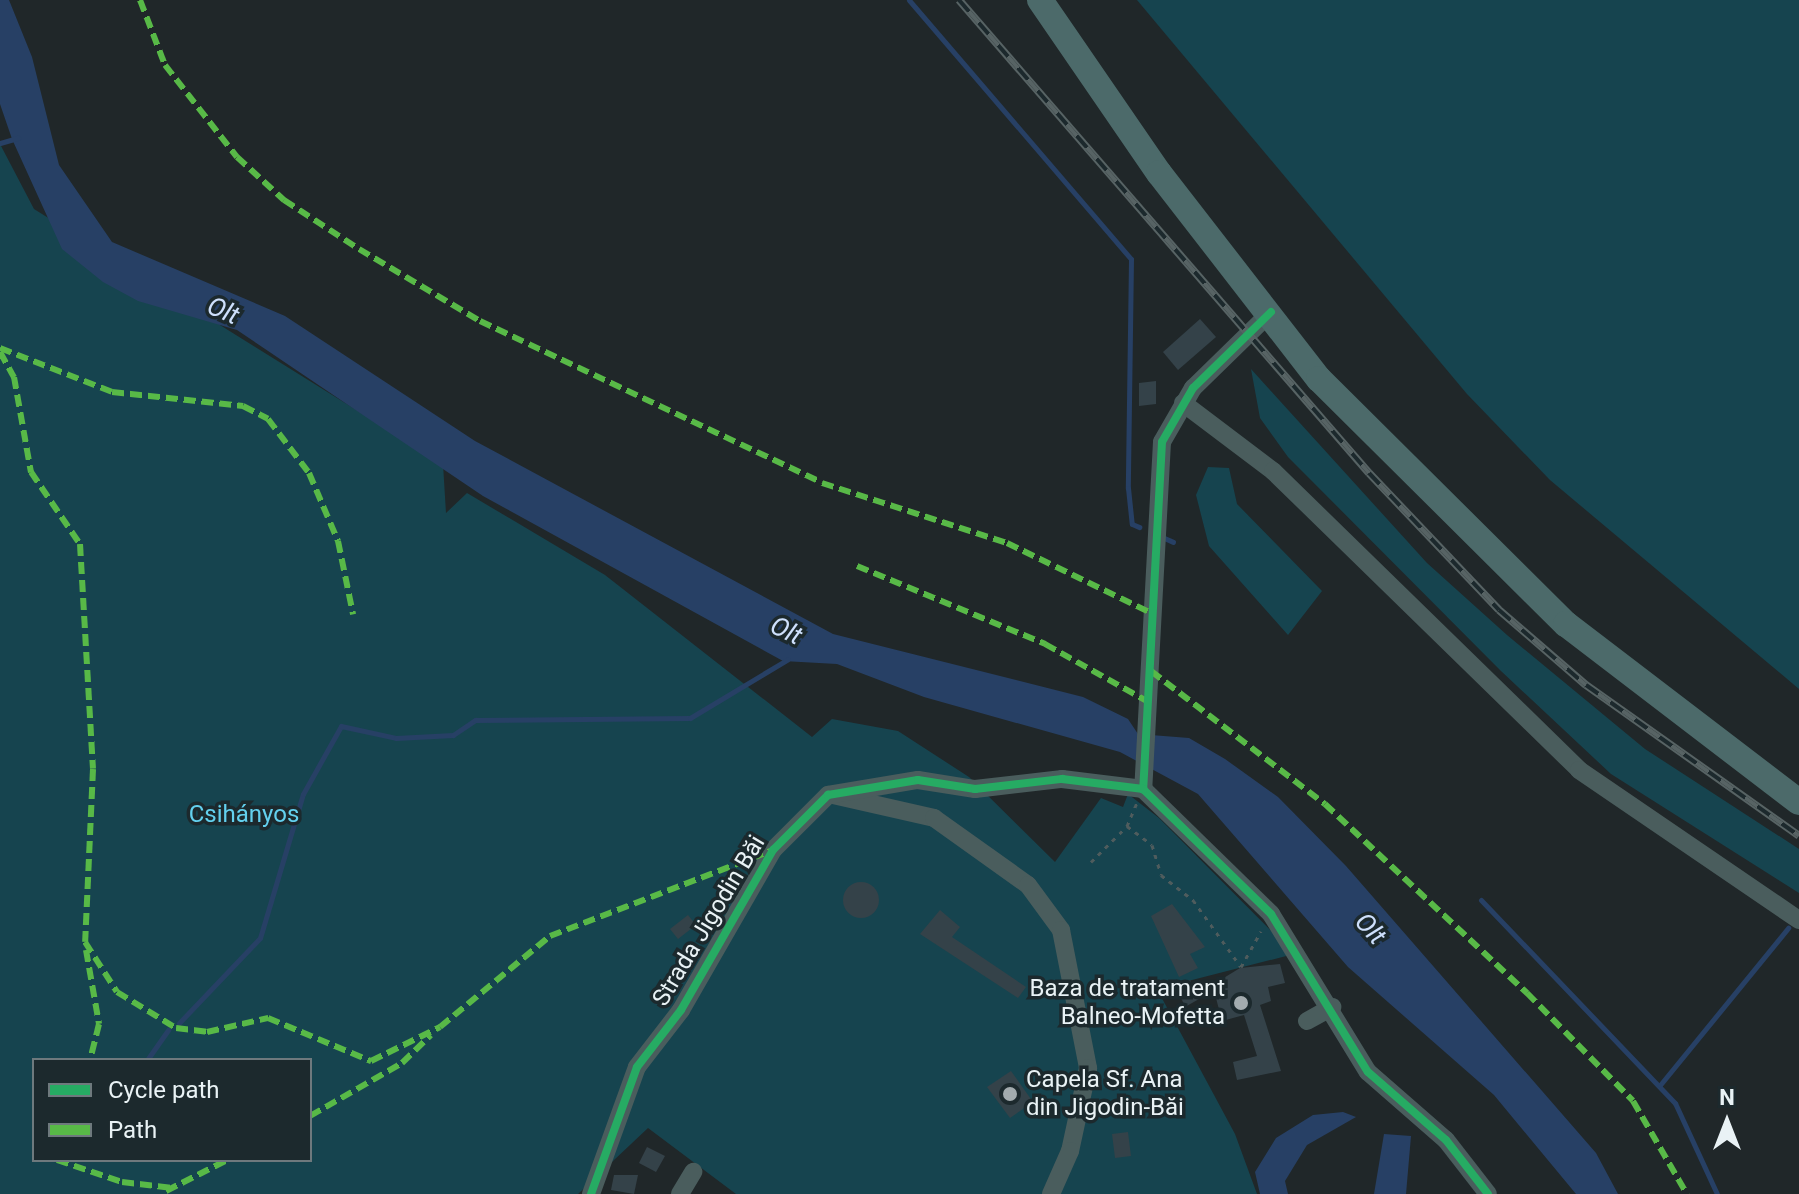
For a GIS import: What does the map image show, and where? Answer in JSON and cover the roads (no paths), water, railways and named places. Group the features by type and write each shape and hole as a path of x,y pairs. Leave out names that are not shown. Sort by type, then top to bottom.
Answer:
{"highway":[{"path":"1040,0 1135,141 1309,357 1330,390 1546,606 1698,731 1799,802"},
{"path":"1309,357 1332,371 1575,614 1799,784"}],"street":[{"path":"1271,312 1183,403 1162,442 1154,485 1150,724 1144,779 1271,914 1332,1007 1368,1072 1446,1140 1488,1194"},
{"path":"1183,403 1273,471 1579,770 1799,920"},
{"name":"Strada Jigodin Băi","path":"591,1194 637,1067 681,1010 773,850 828,795 862,783 918,780 975,789 1062,779 1144,779"},
{"path":"828,795 934,818 1028,885 1061,930 1088,1068 1070,1151 1051,1194"},
{"path":"1307,1021 1332,1007"},
{"path":"680,1194 693,1172"}],"water":[{"name":"Olt","path":"0,0 9,0 32,57 59,165 112,242 285,316 475,441 833,634 1083,697 1128,719 1138,734 1189,738 1225,759 1278,797 1346,866 1596,1153 1618,1194 1576,1194 1494,1095 1348,967 1198,794 1120,752 924,697 837,664 783,661 483,496 237,330 138,301 103,282 62,249 12,139 0,104"},
{"path":"1343,1112 1356,1117 1307,1145 1285,1181 1288,1194 1260,1194 1255,1172 1276,1138 1313,1115"},
{"path":"1384,1134 1411,1136 1406,1194 1374,1194"}],"waterway":[{"path":"909,0 1131,259 1128,488 1132,524 1139,527"},
{"path":"0,143 18,138"},
{"path":"1162,537 1173,542"},
{"name":"Olt","path":"179,1023 260,938 303,794 341,726 396,738 453,735 475,720 690,718 788,659"},
{"path":"1481,900 1675,1103 1717,1194"},
{"path":"1660,1085 1788,928"},
{"path":"148,1058 168,1030"}],"railway":[{"path":"959,0 1369,473 1499,610 1586,685 1799,836"}],"place":[{"name":"Baza de tratament Balneo-Mofetta","path":"1241,1003"},
{"name":"Capela Sf. Ana din Jigodin-Băi","path":"1010,1094"}],"park label":[{"name":"Csihányos","path":"244,815"}]}
